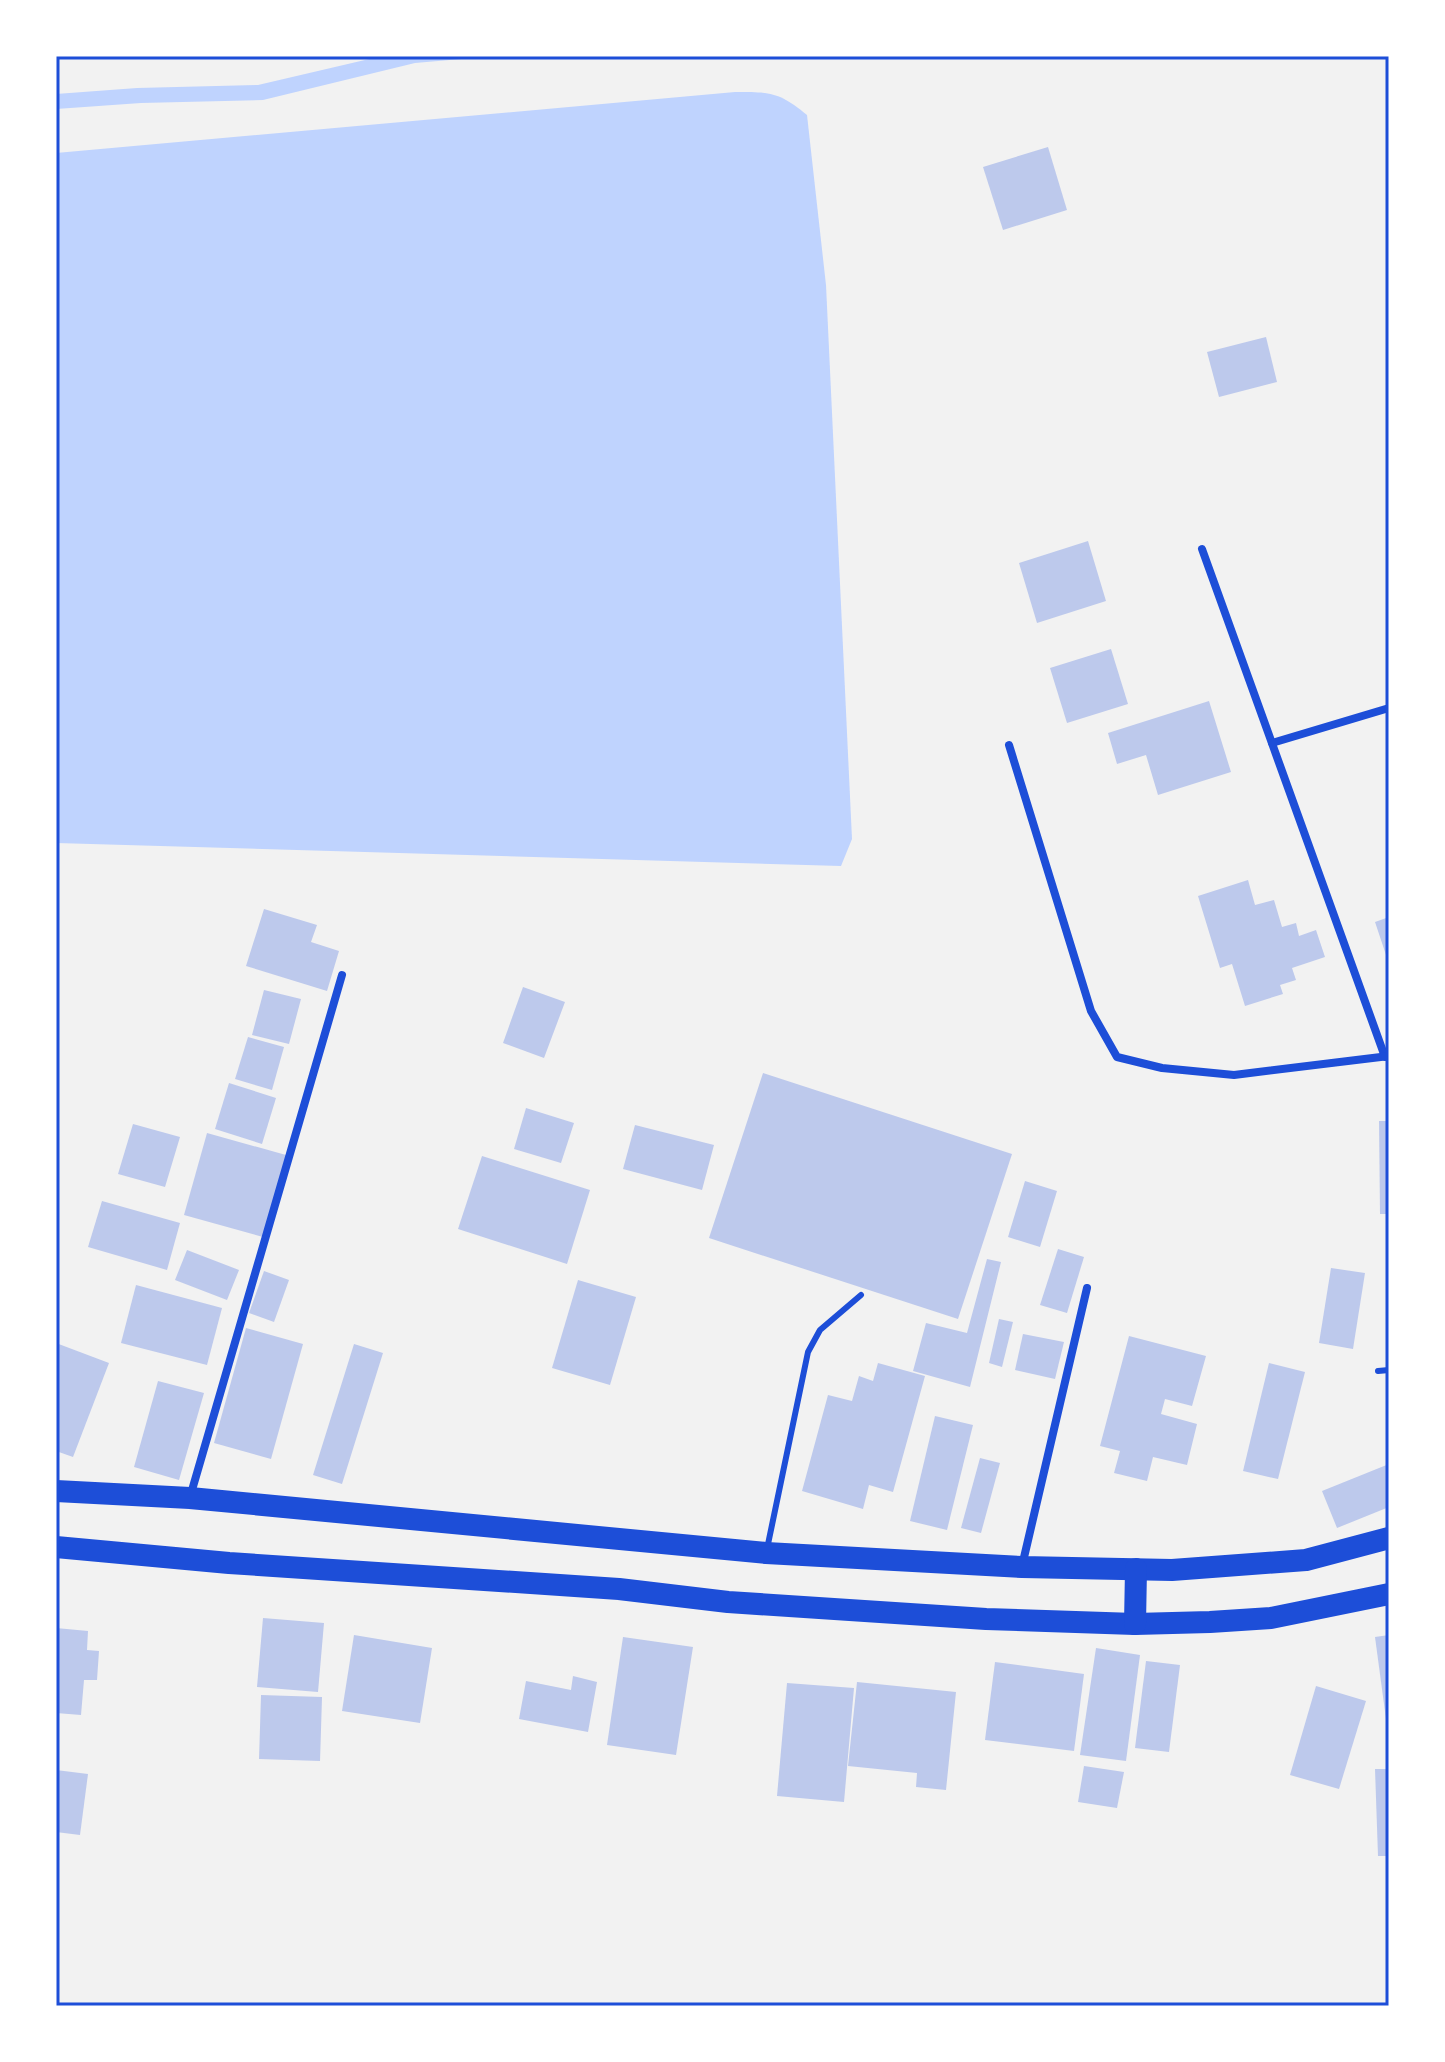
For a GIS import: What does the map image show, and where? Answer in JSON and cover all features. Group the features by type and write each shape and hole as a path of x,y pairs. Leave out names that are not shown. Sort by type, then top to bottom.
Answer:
{"highway":[{"path":"56,1491 190,1498 766,1553 1022,1567 1172,1570 1306,1560 1389,1538"},
{"path":"56,1547 244,1564 619,1589 728,1602 986,1619 1135,1624 1271,1618 1389,1594"},
{"path":"1135,1624 1136,1569"}],"street":[{"path":"1009,745 1091,1011 1117,1057 1162,1068 1234,1075 1387,1056 1202,549"},
{"path":"1272,743 1389,708"},
{"path":"190,1498 342,975"},
{"path":"1022,1567 1087,1288"}],"lane":[{"path":"766,1553 808,1352 820,1330 861,1295"},
{"path":"1378,1371 1389,1370"}],"water":[{"path":"382,56 496,56 415,63 263,100 56,109 56,94 258,85"},
{"path":"735,92 774,95 807,115 826,285 852,839 841,866 56,843 56,153"}],"building":[{"path":"1048,147 1067,210 1003,230 983,167"},
{"path":"1266,337 1277,382 1219,397 1207,352"},
{"path":"1088,541 1106,601 1037,623 1019,563"},
{"path":"1111,649 1128,704 1067,723 1050,668"},
{"path":"1209,701 1231,772 1158,795 1146,755 1117,764 1108,733"},
{"path":"1248,880 1255,905 1274,900 1282,927 1296,923 1299,936 1316,930 1325,957 1292,968 1296,980 1280,985 1283,994 1245,1006 1232,964 1220,968 1198,896"},
{"path":"264,909 317,925 311,942 339,951 327,991 246,966"},
{"path":"1389,917 1389,961 1388,961 1375,922"},
{"path":"523,987 565,1002 544,1058 503,1043"},
{"path":"264,990 301,999 289,1044 252,1035"},
{"path":"248,1037 284,1047 272,1090 235,1079"},
{"path":"763,1073 1012,1154 958,1319 709,1238"},
{"path":"229,1083 276,1098 262,1144 215,1129"},
{"path":"526,1108 574,1123 561,1163 514,1149"},
{"path":"1379,1121 1389,1121 1389,1214 1380,1214"},
{"path":"133,1124 180,1137 165,1187 118,1174"},
{"path":"635,1125 714,1145 702,1190 623,1169"},
{"path":"207,1133 286,1155 263,1237 184,1215"},
{"path":"482,1156 590,1190 567,1264 458,1229"},
{"path":"1025,1181 1057,1191 1040,1247 1008,1237"},
{"path":"102,1201 180,1223 167,1270 88,1247"},
{"path":"1058,1249 1084,1257 1067,1313 1040,1305"},
{"path":"187,1250 239,1270 227,1300 175,1280"},
{"path":"987,1259 1001,1262 970,1387 913,1371 926,1323 967,1333"},
{"path":"1331,1268 1365,1273 1353,1349 1319,1343"},
{"path":"264,1271 289,1280 274,1322 249,1313"},
{"path":"578,1280 636,1297 610,1385 552,1368"},
{"path":"136,1285 222,1308 207,1365 121,1343"},
{"path":"999,1319 1013,1322 1002,1367 989,1363"},
{"path":"246,1328 303,1344 271,1459 214,1443"},
{"path":"1023,1334 1064,1342 1055,1379 1015,1370"},
{"path":"1129,1336 1206,1356 1192,1406 1165,1399 1161,1414 1197,1424 1187,1465 1153,1457 1147,1481 1114,1473 1120,1451 1100,1446"},
{"path":"56,1343 109,1363 73,1457 56,1451"},
{"path":"354,1344 383,1353 342,1484 313,1475"},
{"path":"878,1363 925,1376 893,1492 869,1485 863,1509 802,1491 828,1395 852,1401 859,1376 873,1381"},
{"path":"1269,1363 1305,1372 1278,1479 1243,1471"},
{"path":"158,1381 204,1393 179,1480 134,1467"},
{"path":"935,1416 973,1425 947,1530 910,1521"},
{"path":"980,1458 1000,1463 981,1533 961,1528"},
{"path":"1389,1464 1389,1507 1337,1528 1322,1491"},
{"path":"263,1618 324,1623 318,1692 257,1687"},
{"path":"56,1628 88,1631 87,1650 99,1651 97,1680 84,1680 81,1715 56,1713"},
{"path":"354,1635 432,1648 420,1723 342,1711"},
{"path":"1389,1635 1389,1718 1386,1719 1375,1637"},
{"path":"623,1637 693,1647 676,1755 607,1745"},
{"path":"1096,1648 1140,1655 1126,1761 1080,1755"},
{"path":"1146,1661 1180,1665 1169,1752 1135,1748"},
{"path":"995,1662 1084,1674 1074,1751 985,1740"},
{"path":"573,1676 597,1682 588,1732 519,1719 526,1681 571,1690"},
{"path":"857,1682 956,1692 946,1790 916,1787 917,1773 848,1766"},
{"path":"787,1683 854,1688 844,1802 777,1796"},
{"path":"1316,1686 1366,1701 1339,1789 1290,1775"},
{"path":"261,1695 322,1697 320,1761 259,1759"},
{"path":"1084,1766 1124,1772 1117,1808 1078,1802"},
{"path":"1375,1769 1389,1769 1389,1856 1378,1856"},
{"path":"56,1770 88,1774 80,1835 56,1832"}]}
